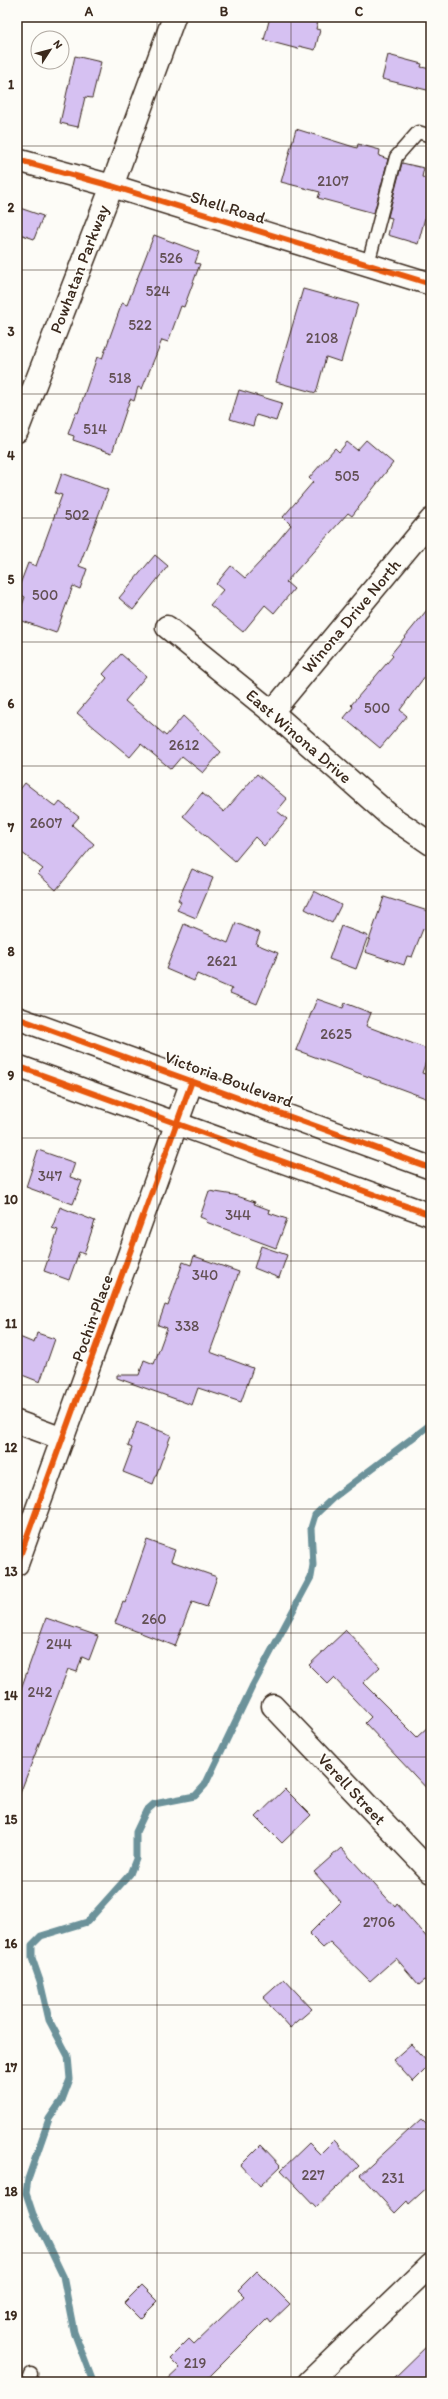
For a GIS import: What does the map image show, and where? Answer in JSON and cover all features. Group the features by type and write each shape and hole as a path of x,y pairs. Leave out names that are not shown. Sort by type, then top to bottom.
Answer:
{"street":[{"name":"Powhatan Parkway","path":"17,431 112,186 174,17"},
{"name":"Shell Road","path":"17,160 112,186 431,284"},
{"name":"Winona Drive North","path":"272,712 431,520"},
{"name":"East Winona Drive","path":"167,627 272,712 390,816 431,844"},
{"name":"Victoria Boulevard","path":"17,1018 431,1168"},
{"path":"17,1066 431,1215"},
{"name":"Pochin Place","path":"17,1564 192,1081"},
{"path":"17,1422 63,1439"},
{"name":"Verell Street","path":"274,1706 431,1872"},
{"path":"309,2382 431,2265"}],"lane":[{"path":"368,264 396,157 418,132 431,136"}],"building":[{"path":"270,17 319,17 316,29 320,30 315,50 299,46 298,49 264,40"},
{"path":"388,55 422,64 421,67 431,69 431,91 382,79"},
{"path":"75,56 101,62 92,98 85,97 78,127 60,123"},
{"path":"296,129 357,148 358,144 380,150 379,156 388,159 374,213 318,198 320,192 281,182"},
{"path":"402,163 424,168 422,177 431,179 431,195 418,244 388,235 392,218 388,217"},
{"path":"17,207 43,216 34,239 17,233"},
{"path":"154,235 199,252 195,263 200,264 184,307 181,306 168,342 162,340 142,389 138,387 134,401 130,399 112,453 73,440 74,436 68,434 76,412 78,413 97,357 102,359 122,303 127,305"},
{"path":"303,289 358,304 341,362 326,357 316,393 276,382"},
{"path":"239,390 282,403 276,421 256,415 253,426 230,419"},
{"path":"366,440 393,463 352,516 348,513 286,582 294,589 274,613 265,605 243,632 210,605 223,590 216,584 231,566 245,578 291,525 283,517 313,482 309,478 335,448 339,452 347,442 357,450"},
{"path":"62,473 108,490 79,566 87,569 80,589 73,586 56,633 17,619 25,597 17,592 28,563 36,566 62,495 55,493"},
{"path":"155,555 168,566 133,610 119,598"},
{"path":"431,605 431,668 400,710 407,716 380,748 344,718 353,707 351,705 393,656 391,654"},
{"path":"121,654 146,676 125,701 166,736 183,716 221,752 203,773 182,756 171,769 141,744 130,757 77,713 107,678 103,674"},
{"path":"257,774 287,799 277,811 287,819 264,846 255,837 235,861 183,816 202,793 224,812"},
{"path":"25,783 56,807 60,802 79,817 72,825 94,844 56,890 38,874 43,869 17,849 17,793"},
{"path":"192,869 213,878 196,918 177,910 181,902 178,900"},
{"path":"314,891 341,905 332,923 305,909"},
{"path":"384,897 431,912 431,932 423,929 412,957 407,956 404,965 365,952"},
{"path":"236,923 260,933 256,944 278,953 257,1004 230,993 232,989 197,974 194,981 166,969 184,924 228,943"},
{"path":"341,926 368,936 356,969 329,959"},
{"path":"317,999 343,1008 345,1003 371,1013 366,1026 430,1050 422,1073 431,1076 431,1100 296,1050"},
{"path":"38,1150 75,1163 70,1177 82,1181 73,1204 26,1187"},
{"path":"209,1191 234,1195 255,1202 254,1204 270,1210 269,1213 287,1219 276,1248 206,1222 207,1220 200,1217"},
{"path":"60,1207 95,1221 84,1254 79,1252 69,1280 44,1271 58,1230 52,1228"},
{"path":"261,1246 287,1255 279,1278 254,1268"},
{"path":"194,1256 239,1272 210,1352 253,1368 241,1402 198,1388 192,1405 117,1378 117,1375 139,1375 144,1360 154,1364 167,1328 158,1325 165,1305 168,1306 183,1262 191,1265"},
{"path":"37,1333 55,1339 40,1382 17,1373 17,1336 34,1343"},
{"path":"137,1422 171,1435 153,1484 123,1472 132,1448 128,1446"},
{"path":"147,1540 175,1550 171,1561 217,1577 207,1607 192,1602 175,1646 115,1623 123,1602 125,1603"},
{"path":"46,1618 98,1636 89,1660 82,1657 77,1672 68,1669 19,1796 17,1796 17,1700"},
{"path":"346,1630 380,1667 363,1683 417,1737 431,1724 431,1793 365,1723 371,1717 334,1678 328,1684 309,1665"},
{"path":"285,1789 311,1815 282,1843 256,1817"},
{"path":"341,1848 395,1907 397,1904 431,1942 431,1975 419,1985 396,1958 370,1981 330,1942 323,1948 309,1934 341,1902 314,1872"},
{"path":"284,1979 312,2009 290,2028 263,1998"},
{"path":"411,2044 430,2065 413,2082 393,2060"},
{"path":"421,2119 431,2129 431,2184 409,2204 407,2201 395,2213 360,2175"},
{"path":"334,2140 359,2166 316,2207 281,2170 309,2143 320,2154"},
{"path":"261,2145 281,2166 260,2186 241,2165"},
{"path":"257,2271 290,2304 270,2323 267,2319 204,2382 165,2382 180,2368 170,2358 189,2339 194,2344 244,2296 238,2290"},
{"path":"142,2285 158,2301 140,2319 124,2303"},
{"path":"431,2342 431,2382 390,2382"}],"waterway":[{"path":"93,2382 74,2332 63,2276 33,2214 26,2193 28,2179 49,2119 62,2100 70,2079 68,2056 49,2020 40,1981 32,1958 32,1945 41,1936 87,1922 130,1874 136,1859 136,1832 146,1811 154,1804 195,1796 205,1785 252,1687 311,1577 313,1565 311,1528 315,1515 333,1498 431,1424"}],"cycle path":[{"path":"17,160 112,186 431,284"},
{"path":"17,1018 431,1168"},
{"path":"17,1066 431,1215"},
{"path":"17,1564 192,1081"}]}
